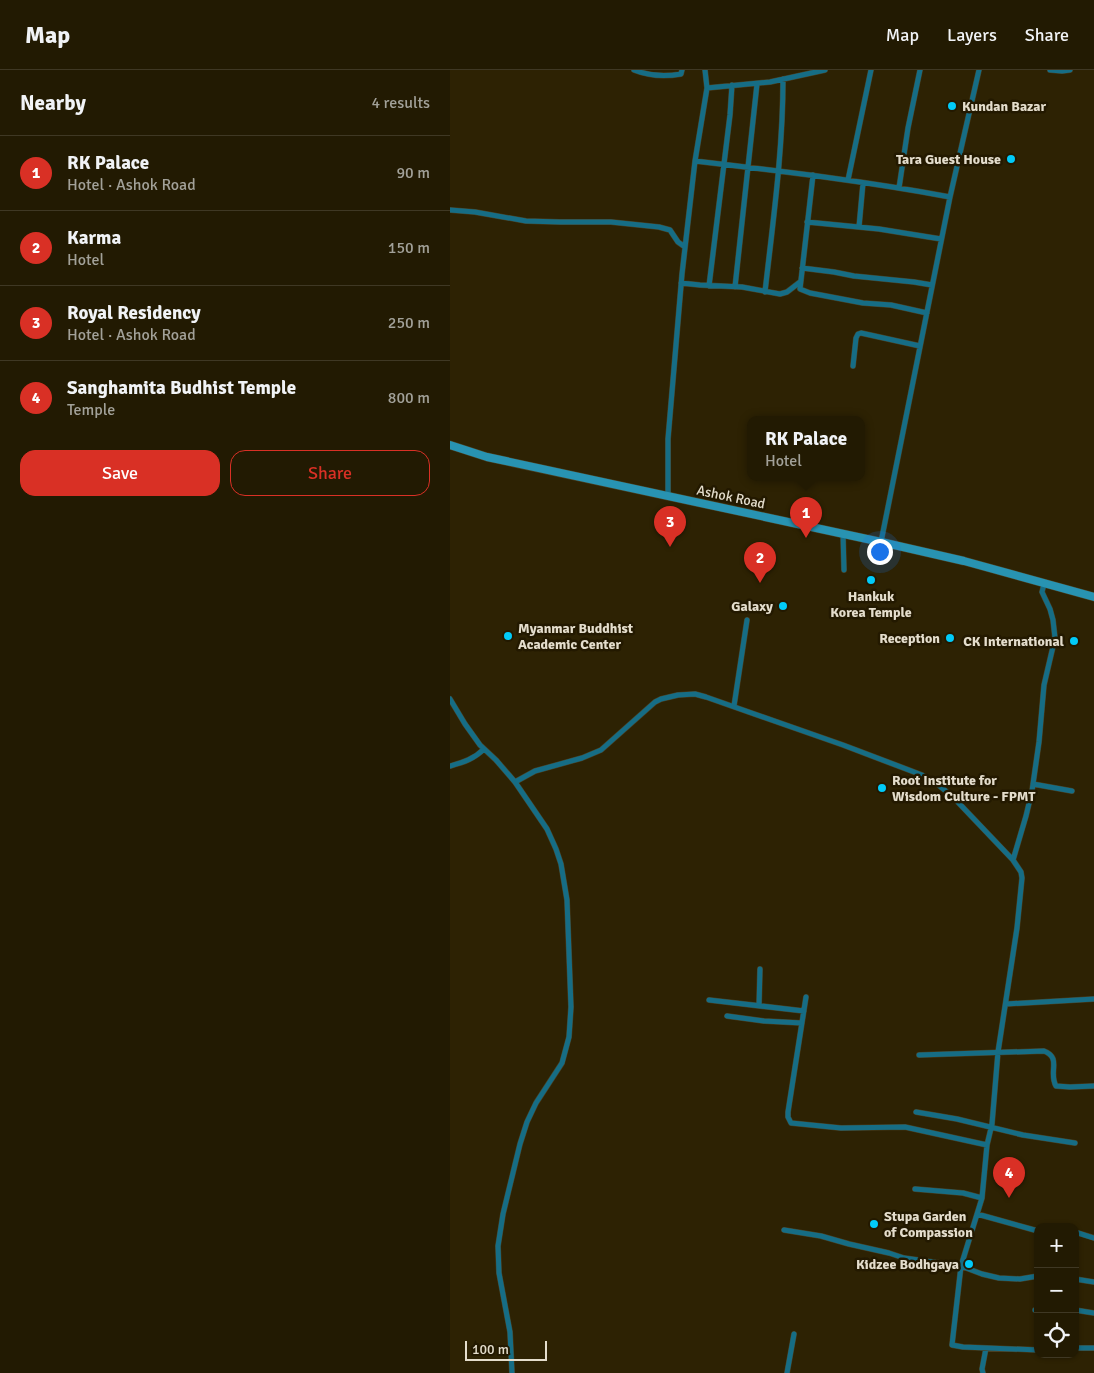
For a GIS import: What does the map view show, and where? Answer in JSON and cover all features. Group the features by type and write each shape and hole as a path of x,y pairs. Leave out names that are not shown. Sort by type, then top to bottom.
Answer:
{"street":[{"path":"634,70 649,76 681,74 682,70"},
{"path":"668,496 668,439 681,283 695,161 707,88 705,70"},
{"path":"707,88 757,84 825,70"},
{"path":"848,180 871,70"},
{"path":"899,188 906,138 920,70"},
{"path":"881,542 941,238 979,70"},
{"path":"1050,70 1070,70"},
{"path":"765,292 779,171 783,80"},
{"path":"735,287 757,84"},
{"path":"709,286 732,85"},
{"path":"695,161 813,175 950,197"},
{"path":"813,175 800,289 804,292 863,303 891,305 927,313"},
{"path":"859,227 863,183"},
{"path":"450,210 476,212 526,221 611,222 659,227 670,230 678,242 685,247"},
{"path":"807,222 941,238"},
{"path":"802,268 932,285"},
{"path":"681,283 784,293 800,282"},
{"path":"853,366 856,338 860,333 920,346"},
{"name":"Ashok Road","path":"450,446 488,457 964,561 1094,598"},
{"path":"843,534 844,570"},
{"path":"1013,860 1033,784 1044,686 1055,638 1052,614 1042,592 1044,584"},
{"path":"734,706 747,620"},
{"path":"515,782 535,770 582,758 601,750 660,699 695,694 734,706 911,771 936,783 953,797 1013,860 1021,872 1022,878 1017,928 998,1052 982,1198 961,1266 952,1345 1034,1350"},
{"path":"450,699 465,724 484,749 515,782 547,829 561,864 567,900 570,1038 565,1056 558,1070 536,1103 527,1122 501,1223 498,1255 499,1273 509,1327 512,1373"},
{"path":"450,766 471,760 484,749"},
{"path":"1033,784 1072,791"},
{"path":"758,1006 760,969"},
{"path":"806,997 788,1112 792,1123 841,1128 905,1127 987,1145"},
{"path":"1006,1004 1094,999"},
{"path":"709,1000 804,1011"},
{"path":"727,1016 764,1021 802,1023"},
{"path":"919,1055 1044,1051 1050,1053 1054,1058 1053,1078 1056,1086 1094,1086"},
{"path":"916,1112 956,1119 1022,1135 1075,1143"},
{"path":"915,1189 964,1193 982,1198"},
{"path":"977,1214 1034,1230"},
{"path":"784,1230 821,1236 889,1252 904,1258 961,1266 998,1278 1020,1279 1034,1277"},
{"path":"1079,1233 1094,1238"},
{"path":"1079,1280 1094,1282"},
{"path":"1079,1311 1094,1313"},
{"path":"787,1373 794,1334"},
{"path":"983,1373 986,1348"},
{"path":"1079,1348 1094,1348"}],"place":[{"name":"Kundan Bazar","path":"952,106"},
{"name":"Tara Guest House","path":"1011,159"},
{"name":"RK Palace","path":"806,538"},
{"name":"Royal Residency","path":"670,547"},
{"name":"Hankuk Korea Temple","path":"871,580"},
{"name":"Karma","path":"760,583"},
{"name":"Galaxy","path":"783,606"},
{"name":"Myanmar Buddhist Academic Center","path":"508,636"},
{"name":"Reception","path":"950,638"},
{"name":"CK International","path":"1074,641"},
{"name":"Root Institute for Wisdom Culture - FPMT","path":"882,788"},
{"name":"Sanghamita Budhist Temple","path":"1009,1198"},
{"name":"Stupa Garden of Compassion","path":"874,1224"},
{"name":"Kidzee Bodhgaya","path":"969,1264"}]}
